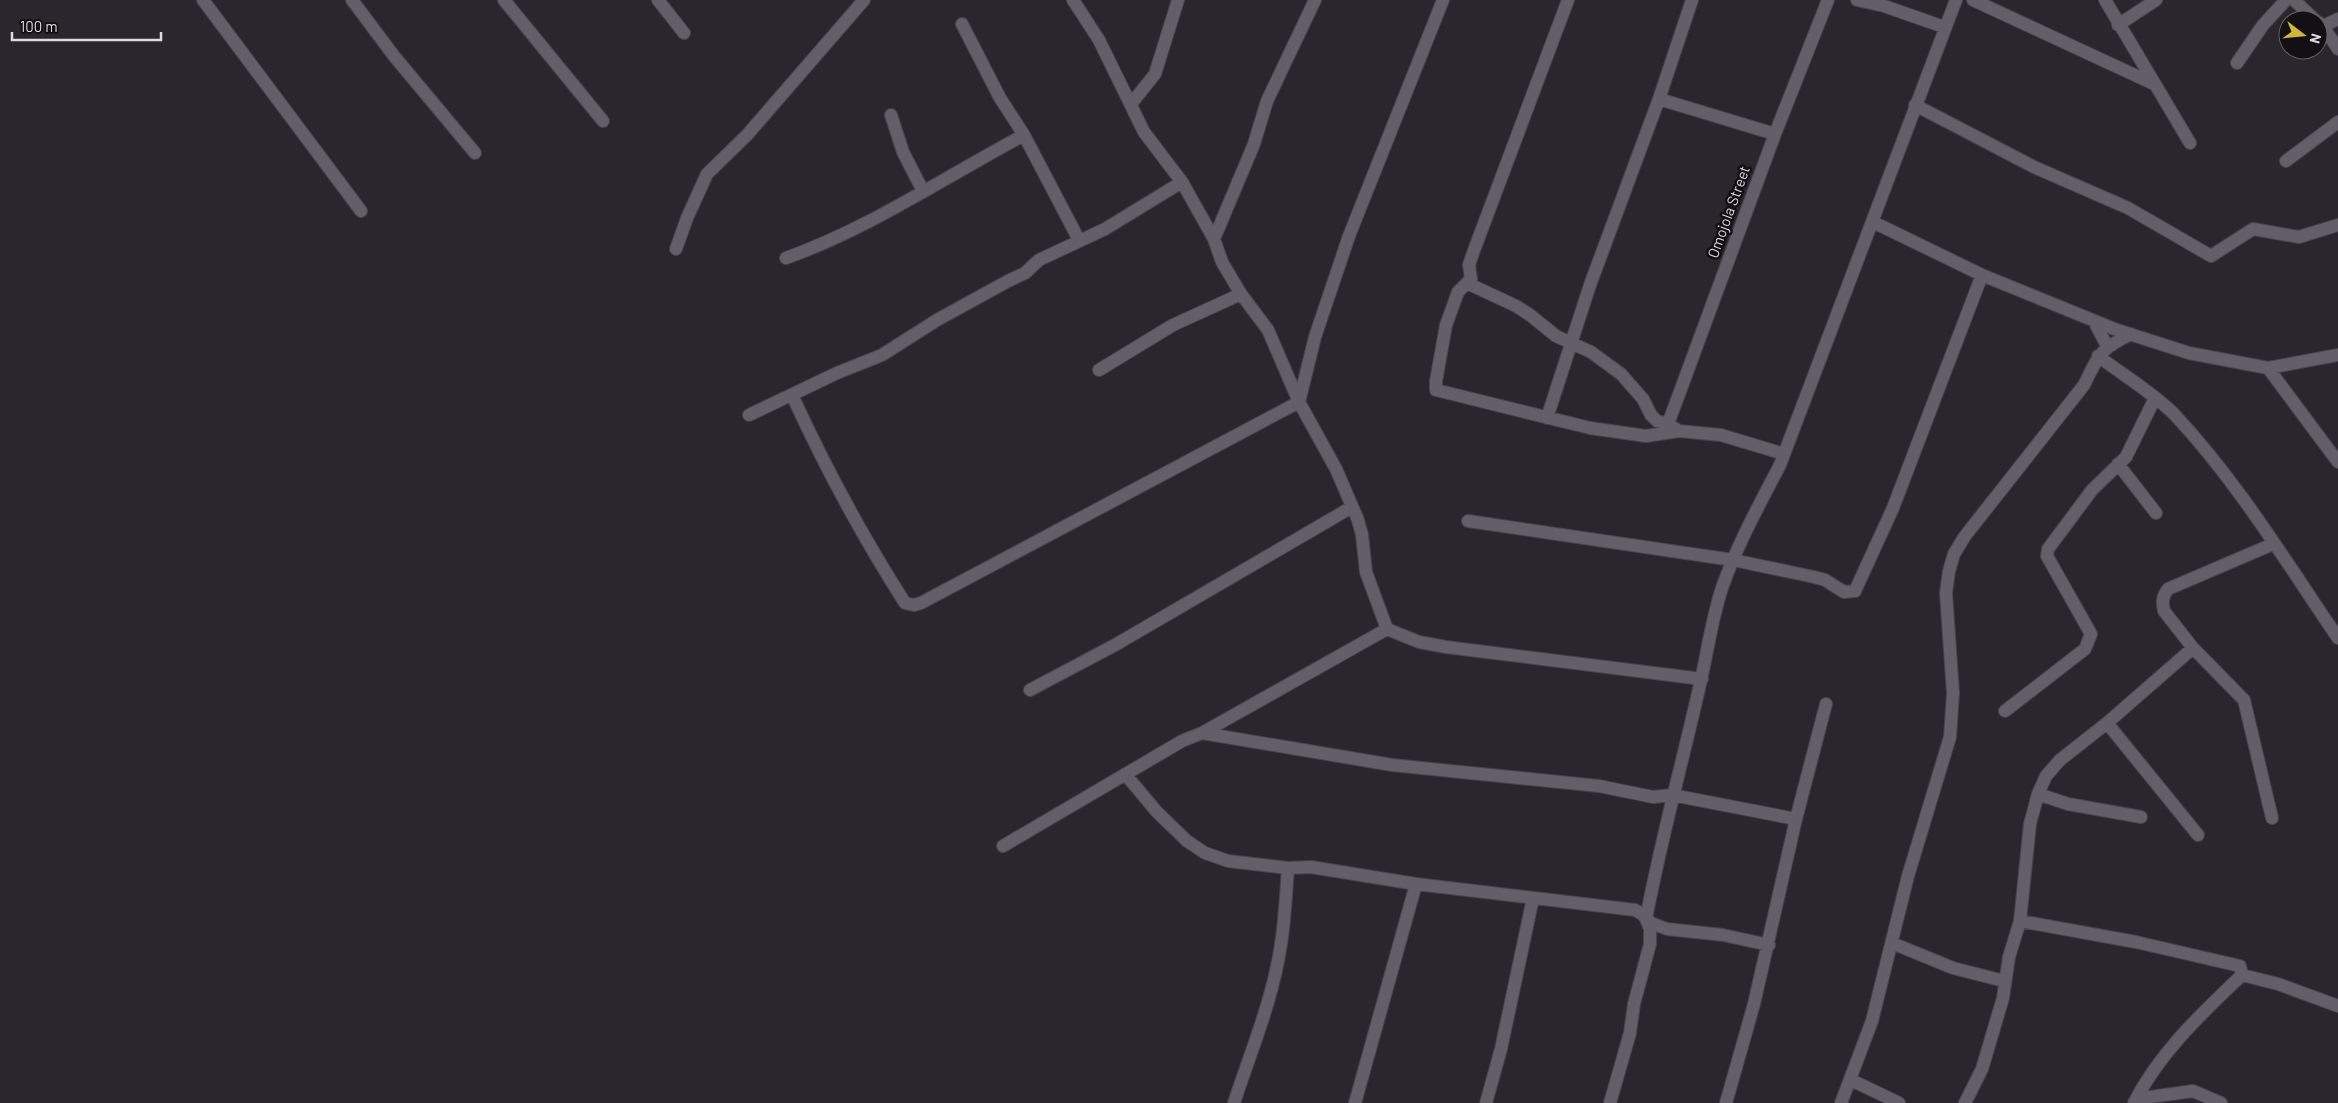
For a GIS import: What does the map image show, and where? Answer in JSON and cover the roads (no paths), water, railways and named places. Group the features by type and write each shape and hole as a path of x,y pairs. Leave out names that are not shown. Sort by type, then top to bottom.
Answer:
{"street":[{"path":"203,0 361,210"},
{"path":"352,0 394,56 475,153"},
{"path":"504,0 603,121"},
{"path":"658,0 684,33"},
{"path":"676,249 687,218 707,174 747,135 864,0"},
{"path":"1073,0 1099,40 1153,145 1182,182 1214,238 1222,262 1241,294 1268,330 1299,402 1336,469 1358,520 1362,535 1366,572 1387,629 1419,642 1446,647 1702,679"},
{"path":"1131,104 1140,96 1155,74 1178,0"},
{"path":"1214,238 1254,144 1267,101 1315,0"},
{"path":"792,395 820,456 851,515 905,602 914,604 921,603 1299,402 1315,337 1349,236 1442,0"},
{"path":"1568,0 1473,253 1470,265 1471,279 1469,284 1458,292 1446,325 1436,390 1546,418 1646,436 1679,431 1721,436 1784,454"},
{"path":"1546,418 1590,285 1692,0"},
{"name":"Omojola Street","path":"1668,424 1775,134 1828,0"},
{"path":"1857,0 1884,6 1944,27"},
{"path":"1610,1103 1626,1050 1634,1004 1646,960 1650,936 1646,919 1672,795 1702,679 1711,624 1733,560 1784,454 1873,222 1944,27 1956,0"},
{"path":"1973,0 2154,84"},
{"path":"2105,0 2118,25 2190,144"},
{"path":"2118,25 2156,0"},
{"path":"2237,63 2263,25 2286,0"},
{"path":"2294,0 2305,10"},
{"path":"962,24 1000,98 1024,135 1079,240"},
{"path":"2328,35 2338,49"},
{"path":"1658,99 1775,134"},
{"path":"1915,105 2034,167 2128,208 2211,256 2253,229 2299,237 2338,225"},
{"path":"890,115 903,152 924,191"},
{"path":"2286,161 2338,122"},
{"path":"786,258 886,214 1024,135"},
{"path":"749,415 837,373 882,355 937,320 1025,273 1038,260 1105,229 1182,182"},
{"path":"1873,222 1982,275 2094,321 2189,353 2268,368 2338,354"},
{"path":"1468,522 1733,560 1825,580 1844,592 1855,591 1893,508 1982,275"},
{"path":"1469,284 1516,306 1556,336 1591,352 1621,374 1657,421 1668,424 1679,431"},
{"path":"1099,370 1173,325 1241,294"},
{"path":"2094,321 2103,351 2172,413 2209,455 2338,638"},
{"path":"1841,1103 1872,1021 1927,806 1950,737 1953,693 1946,593 1954,554 1965,536 2084,384 2103,351 2131,334"},
{"path":"2268,368 2337,458"},
{"path":"2005,710 2085,649 2092,634 2047,556 2047,552 2050,544 2092,490 2131,449 2155,398"},
{"path":"2118,464 2156,513"},
{"path":"1030,690 1115,645 1352,507"},
{"path":"2272,818 2244,700 2192,648 2164,611 2163,596 2168,589 2273,544"},
{"path":"1003,846 1182,741 1202,733 1387,629"},
{"path":"1965,1103 1982,1069 2003,998 2004,981 2020,921 2030,824 2038,794 2046,776 2060,760 2107,723 2192,648"},
{"path":"1726,1103 1769,945 1796,819 1826,704"},
{"path":"2107,723 2198,835"},
{"path":"1202,733 1392,765 1600,786 1653,797 1672,795 1796,819"},
{"path":"1126,774 1171,826 1187,841 1206,853 1228,861 1288,868 1311,867 1416,884 1635,910 1646,919 1667,929 1723,935 1769,945"},
{"path":"2038,794 2068,804 2108,813 2141,817"},
{"path":"1234,1103 1261,1020 1269,1002 1282,944 1288,868"},
{"path":"1355,1103 1416,884"},
{"path":"1486,1103 1533,898"},
{"path":"2020,921 2136,942 2240,966 2242,975"},
{"path":"1892,943 1953,968 2004,981"},
{"path":"2242,975 2278,984 2338,1006"},
{"path":"2135,1101 2145,1081 2195,1020 2242,975"},
{"path":"1850,1080 1898,1103"},
{"path":"2135,1101 2193,1091 2221,1103"}]}
